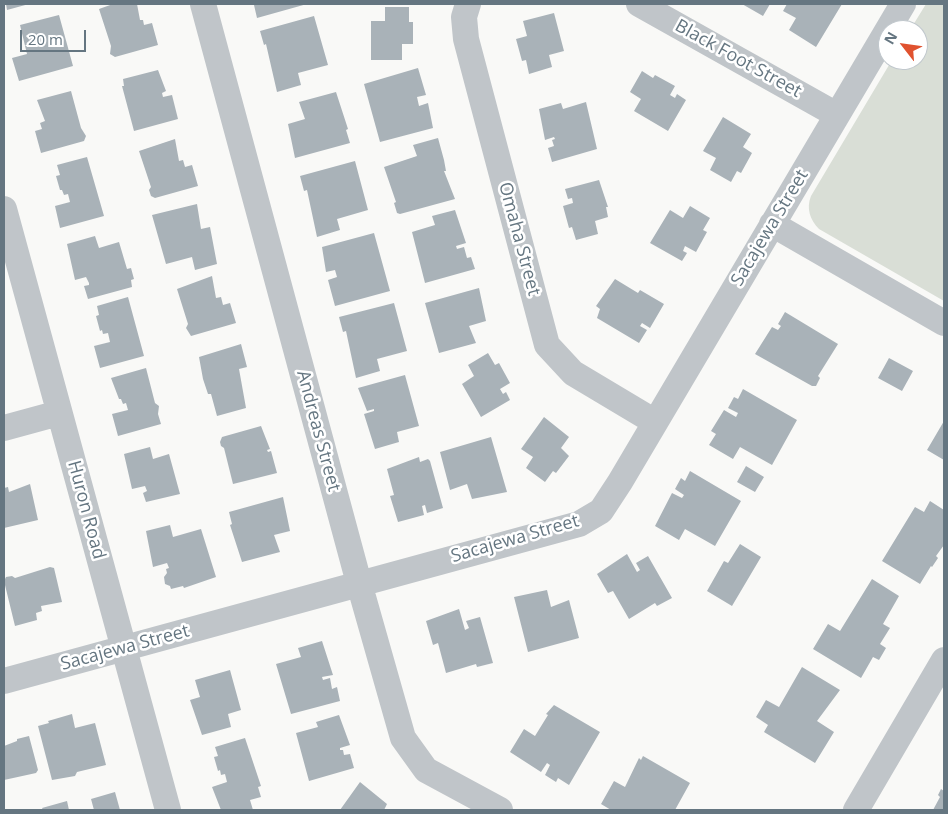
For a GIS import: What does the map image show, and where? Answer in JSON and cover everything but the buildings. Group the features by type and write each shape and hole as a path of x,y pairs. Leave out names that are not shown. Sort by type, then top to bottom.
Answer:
{"street":[{"name":"Andreas Street","path":"203,4 359,583 403,738 426,770 500,810"},
{"name":"Omaha Street","path":"468,4 464,17 466,39 547,344 572,374 655,422"},
{"name":"Black Foot Street","path":"639,4 837,115"},
{"name":"Sacajewa Street","path":"4,681 579,524 601,510 903,4"},
{"name":"Huron Road","path":"4,209 168,810"},
{"path":"772,224 944,323"},
{"path":"4,428 59,413"},
{"path":"856,810 944,660"}],"shaded area":[{"path":"926,4 944,4 944,301 819,229 811,218 809,209 811,196 886,70 928,70 928,20 916,20"}]}
